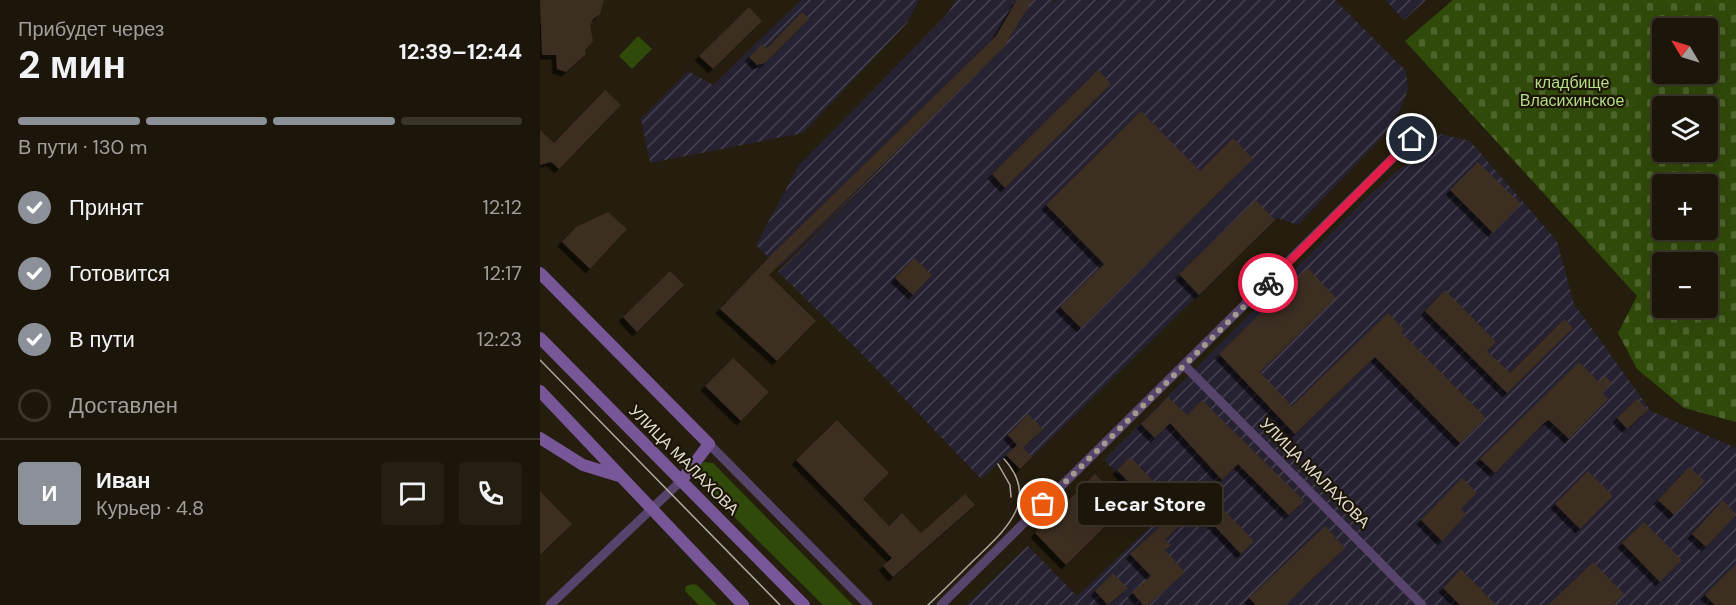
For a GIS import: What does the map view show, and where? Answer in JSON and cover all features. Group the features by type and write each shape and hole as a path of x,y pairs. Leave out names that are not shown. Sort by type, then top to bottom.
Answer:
{"main road":[{"path":"540,273 709,444 681,481"},
{"name":"УЛИЦА МАЛАХОВА","path":"540,338 804,605"},
{"path":"540,391 743,605"},
{"path":"540,438 583,465 621,476"}],"street":[{"path":"941,605 1412,139"},
{"name":"УЛИЦА МАЛАХОВА","path":"1184,364 1422,605"},
{"path":"709,444 868,605"},
{"path":"550,605 653,510 681,481"}],"shaded area":[{"path":"801,0 919,0 907,23 803,133 650,163 641,119 688,71 713,85"},
{"path":"956,0 1055,0 1051,5 1057,0 1335,0 1406,71 1408,89 1399,113 1382,137 1298,225 1277,218 1020,469 1007,456 981,479 858,350 778,272 933,120 779,268 756,245 799,165 948,13"},
{"path":"1385,0 1426,0 1404,20"},
{"path":"1441,134 1470,141 1557,241 1574,304 1651,411 1736,448 1736,605 966,605 1028,546 1077,596 1160,518 1104,460 1367,197"}],"green space":[{"name":"кладбище Власихинское","path":"1453,0 1736,0 1736,422 1684,408 1637,369 1618,333 1637,296 1405,41"},
{"path":"638,36 652,49 632,69 619,56"},
{"path":"704,462 713,463 853,605 823,605 700,483 696,470"},
{"path":"697,585 717,605 699,605 685,591 686,586"}],"building":[{"path":"540,0 604,0 600,14 593,19 590,26 593,41 585,50 586,54 566,72 557,69 556,55 542,55"},
{"path":"1017,0 1032,0 1005,46 769,275 816,321 777,361 720,309 769,257 996,36"},
{"path":"749,7 762,21 713,69 699,56"},
{"path":"802,12 809,19 765,63 757,65 749,57 762,44 767,48"},
{"path":"1098,70 1111,84 1005,188 992,174"},
{"path":"605,90 621,105 559,169 551,162 540,165 540,130 554,143"},
{"path":"1141,111 1200,171 1233,138 1253,159 1081,328 1060,307 1104,264 1046,205"},
{"path":"1478,162 1521,204 1493,233 1450,190"},
{"path":"1256,200 1275,220 1199,295 1179,274"},
{"path":"608,212 627,229 590,269 562,242 576,227"},
{"path":"914,258 932,275 913,295 895,278"},
{"path":"1308,268 1336,298 1260,372 1292,406 1388,313 1404,329 1401,332 1486,418 1460,443 1375,357 1295,434 1219,354"},
{"path":"670,271 684,285 637,332 623,317"},
{"path":"1445,290 1496,342 1487,351 1510,373 1564,319 1573,328 1507,393 1425,311"},
{"path":"733,358 769,392 741,421 705,386"},
{"path":"1579,362 1599,382 1605,376 1612,383 1602,393 1608,399 1569,439 1549,420 1544,423 1495,473 1480,459"},
{"path":"1168,397 1187,415 1202,400 1304,501 1289,515 1238,464 1222,480 1170,423 1155,438 1141,424"},
{"path":"1637,399 1648,410 1627,429 1617,418"},
{"path":"1028,414 1043,429 1023,448 1032,457 1020,469 1006,455 1017,445 1008,435"},
{"path":"837,420 889,473 863,499 889,526 902,513 921,533 965,494 975,505 893,577 883,566 892,558 796,460"},
{"path":"1130,457 1188,517 1165,540 1171,545 1165,550 1185,572 1148,605 1143,605 1132,592 1151,576 1130,554 1166,521 1117,470"},
{"path":"1689,467 1705,481 1674,515 1658,500"},
{"path":"1588,471 1613,496 1580,529 1555,504"},
{"path":"1095,474 1126,506 1066,565 1035,533"},
{"path":"1462,478 1477,493 1461,509 1467,514 1442,541 1421,520"},
{"path":"540,491 572,524 540,555"},
{"path":"1723,500 1736,515 1706,547 1692,534"},
{"path":"1221,507 1254,541 1241,554 1208,519"},
{"path":"1644,522 1682,560 1660,582 1622,543"},
{"path":"1325,526 1345,548 1285,605 1256,605 1249,598"},
{"path":"1593,562 1624,594 1613,605 1548,605"},
{"path":"1736,564 1736,605 1715,605 1705,595"},
{"path":"1461,569 1496,605 1460,605 1443,588"},
{"path":"1113,573 1128,588 1108,605 1095,591"}],"tram line":[{"path":"540,360 780,605"},
{"path":"928,605 997,537 1015,514 1019,501 1019,488 1015,474 1004,459"},
{"path":"998,464 1010,485 1011,497"}],"way so far":[{"path":"1043,504 1268,283"}],"place":[{"name":"Lecar Store","path":"1043,504"}],"route":[{"path":"1268,283 1412,139"}]}
